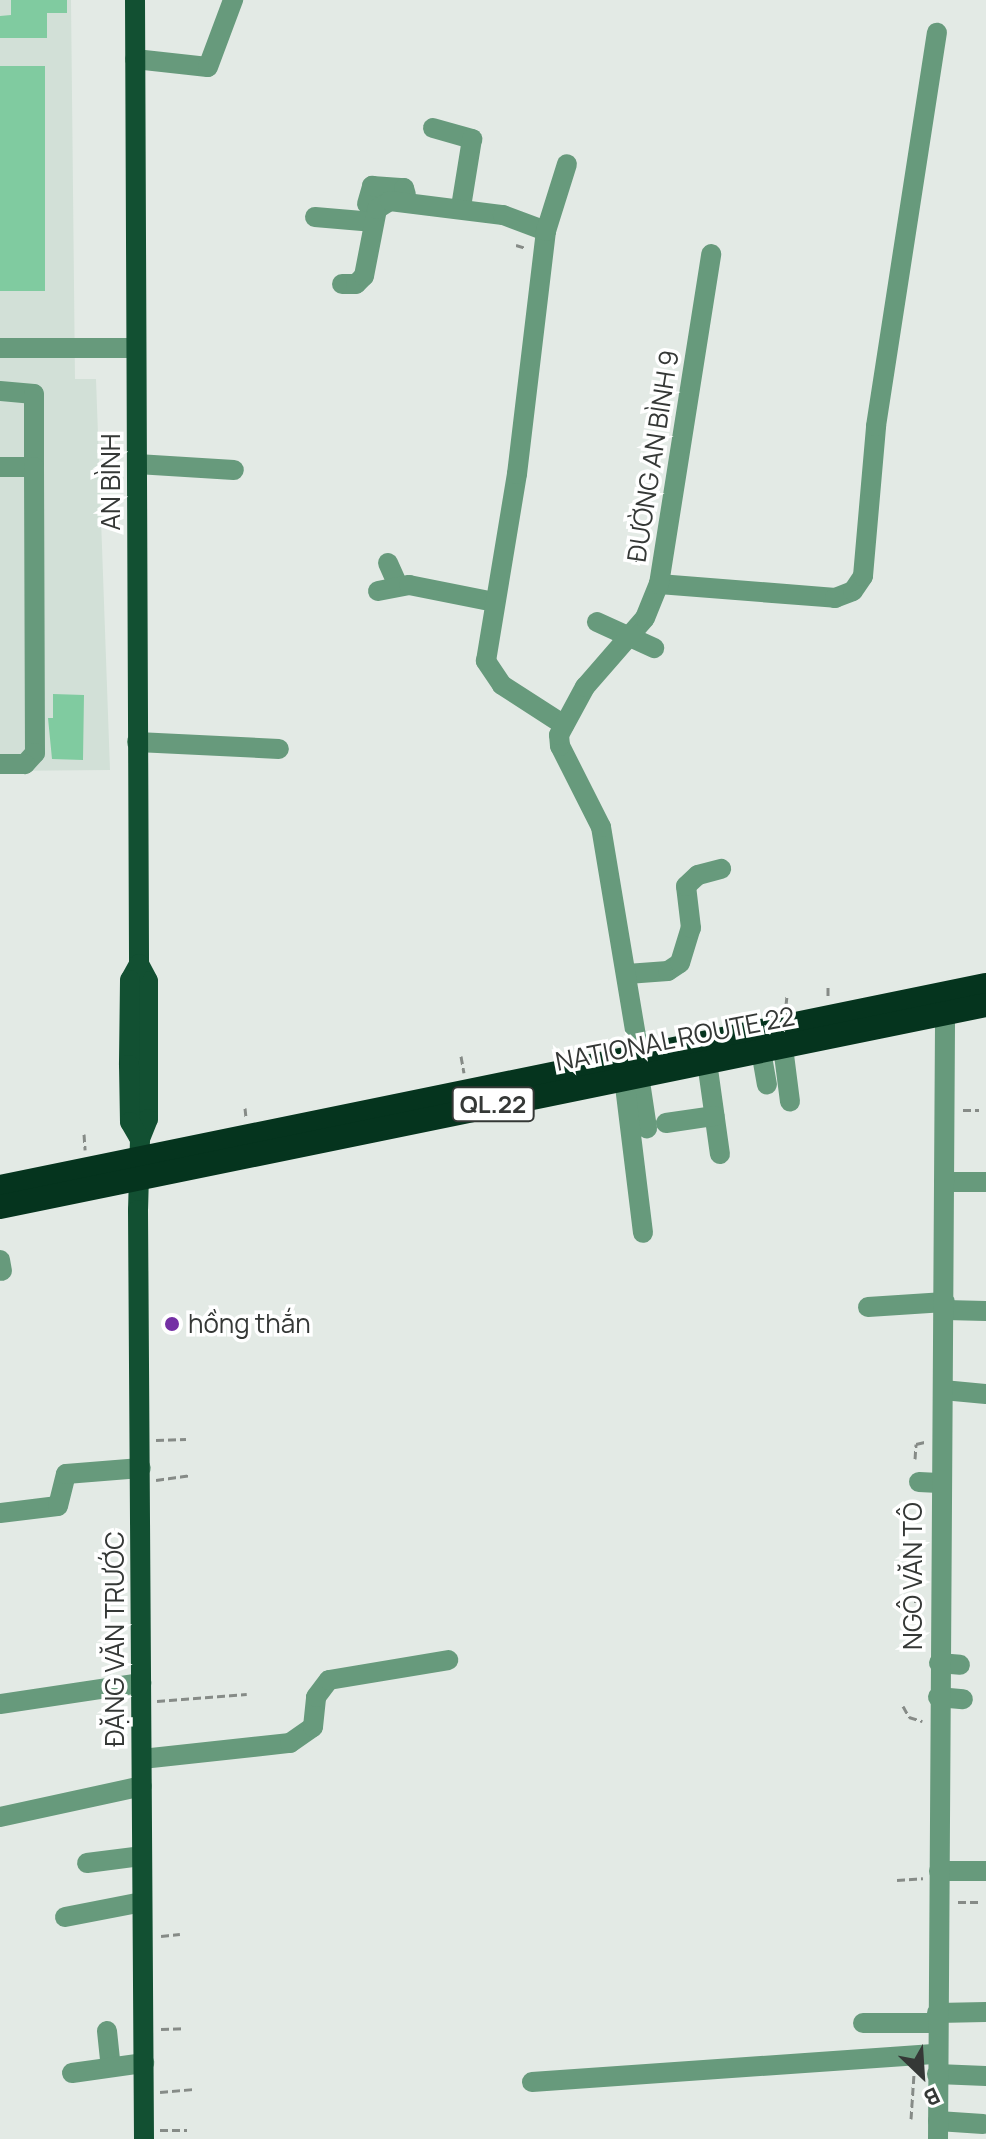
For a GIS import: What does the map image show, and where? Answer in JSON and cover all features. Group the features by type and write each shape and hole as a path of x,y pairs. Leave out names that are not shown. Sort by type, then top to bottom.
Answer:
{"highway":[{"name":"NATIONAL ROUTE 22","path":"0,1187 634,1069 986,985"},
{"name":"NATIONAL ROUTE 22","path":"634,1069 707,1062 986,1005"},
{"name":"NATIONAL ROUTE 22","path":"0,1207 139,1159"}],"main road":[{"name":"AN BÌNH","path":"135,0 139,964 130,980 129,1065 130,1122 139,1159"},
{"name":"ĐẶNG VĂN TRƯỚC","path":"139,1159 144,2135"}],"street":[{"path":"135,59 208,67 233,0"},
{"path":"659,584 835,598 853,591 863,576 876,426 937,33"},
{"path":"433,128 472,139 461,207"},
{"path":"567,164 546,231 517,474 486,648 492,675 564,725 560,746 601,827 627,974 643,1233"},
{"path":"315,217 372,195 404,188 406,199"},
{"path":"372,195 383,203 406,199 461,207 537,224 546,231"},
{"path":"342,284 356,284 364,276 372,195"},
{"name":"ĐƯỜNG AN BÌNH 9","path":"564,725 585,687 627,635 645,618 659,584 711,254"},
{"path":"0,348 136,348"},
{"path":"0,391 34,394 35,753 25,764 0,764"},
{"path":"137,464 234,470"},
{"path":"0,467 34,467"},
{"path":"388,563 388,588 494,602"},
{"path":"597,622 654,648"},
{"path":"137,742 279,749"},
{"path":"627,974 668,971 680,963 691,928 686,886 698,875 721,869"},
{"name":"NGÔ VĂN TÔ","path":"938,2130 946,2099 937,2064 937,2018 939,1874 947,1796 938,1722 939,1663 929,1483 943,1390 946,1306 945,1014"},
{"path":"767,1084 772,1049"},
{"path":"772,1049 790,1102"},
{"path":"707,1062 720,1154"},
{"path":"634,1069 656,1125 714,1116"},
{"path":"944,1182 986,1182"},
{"path":"868,1307 946,1306 986,1311"},
{"path":"943,1390 986,1394"},
{"path":"0,1513 58,1506 66,1474 141,1475"},
{"path":"142,1759 290,1743 313,1727 316,1697 329,1680 448,1660"},
{"path":"939,1663 960,1665"},
{"path":"0,1704 141,1692"},
{"path":"62,1705 141,1692"},
{"path":"938,1697 963,1699"},
{"path":"0,1817 142,1786"},
{"path":"87,1863 141,1856"},
{"path":"939,1874 986,1871"},
{"path":"65,1917 142,1902"},
{"path":"863,2023 986,2012"},
{"path":"107,2031 111,2067"},
{"path":"72,2073 144,2063"},
{"path":"532,2082 937,2064 986,2076"},
{"path":"938,2130 983,2124"}],"path":[{"path":"140,1441 186,1439"},
{"path":"141,1475 190,1475"},
{"path":"141,1692 247,1694"},
{"path":"903,1706 915,1720 938,1722"},
{"path":"897,1880 939,1874"},
{"path":"938,1902 980,1902"},
{"path":"143,2029 185,2028"},
{"path":"911,2119 910,2078 937,2064"},
{"path":"144,2094 193,2089"},
{"path":"144,2135 187,2130"}],"shaded area":[{"path":"0,0 71,0 75,379 96,379 110,770 0,771"}],"building":[{"path":"11,0 67,0 67,13 47,13 47,38 0,38 0,16 11,15"},
{"path":"0,66 45,66 45,291 0,291"},
{"path":"53,694 84,695 83,760 52,759 48,718 53,718"}],"place":[{"name":"hồng thắn","path":"172,1324"}]}
